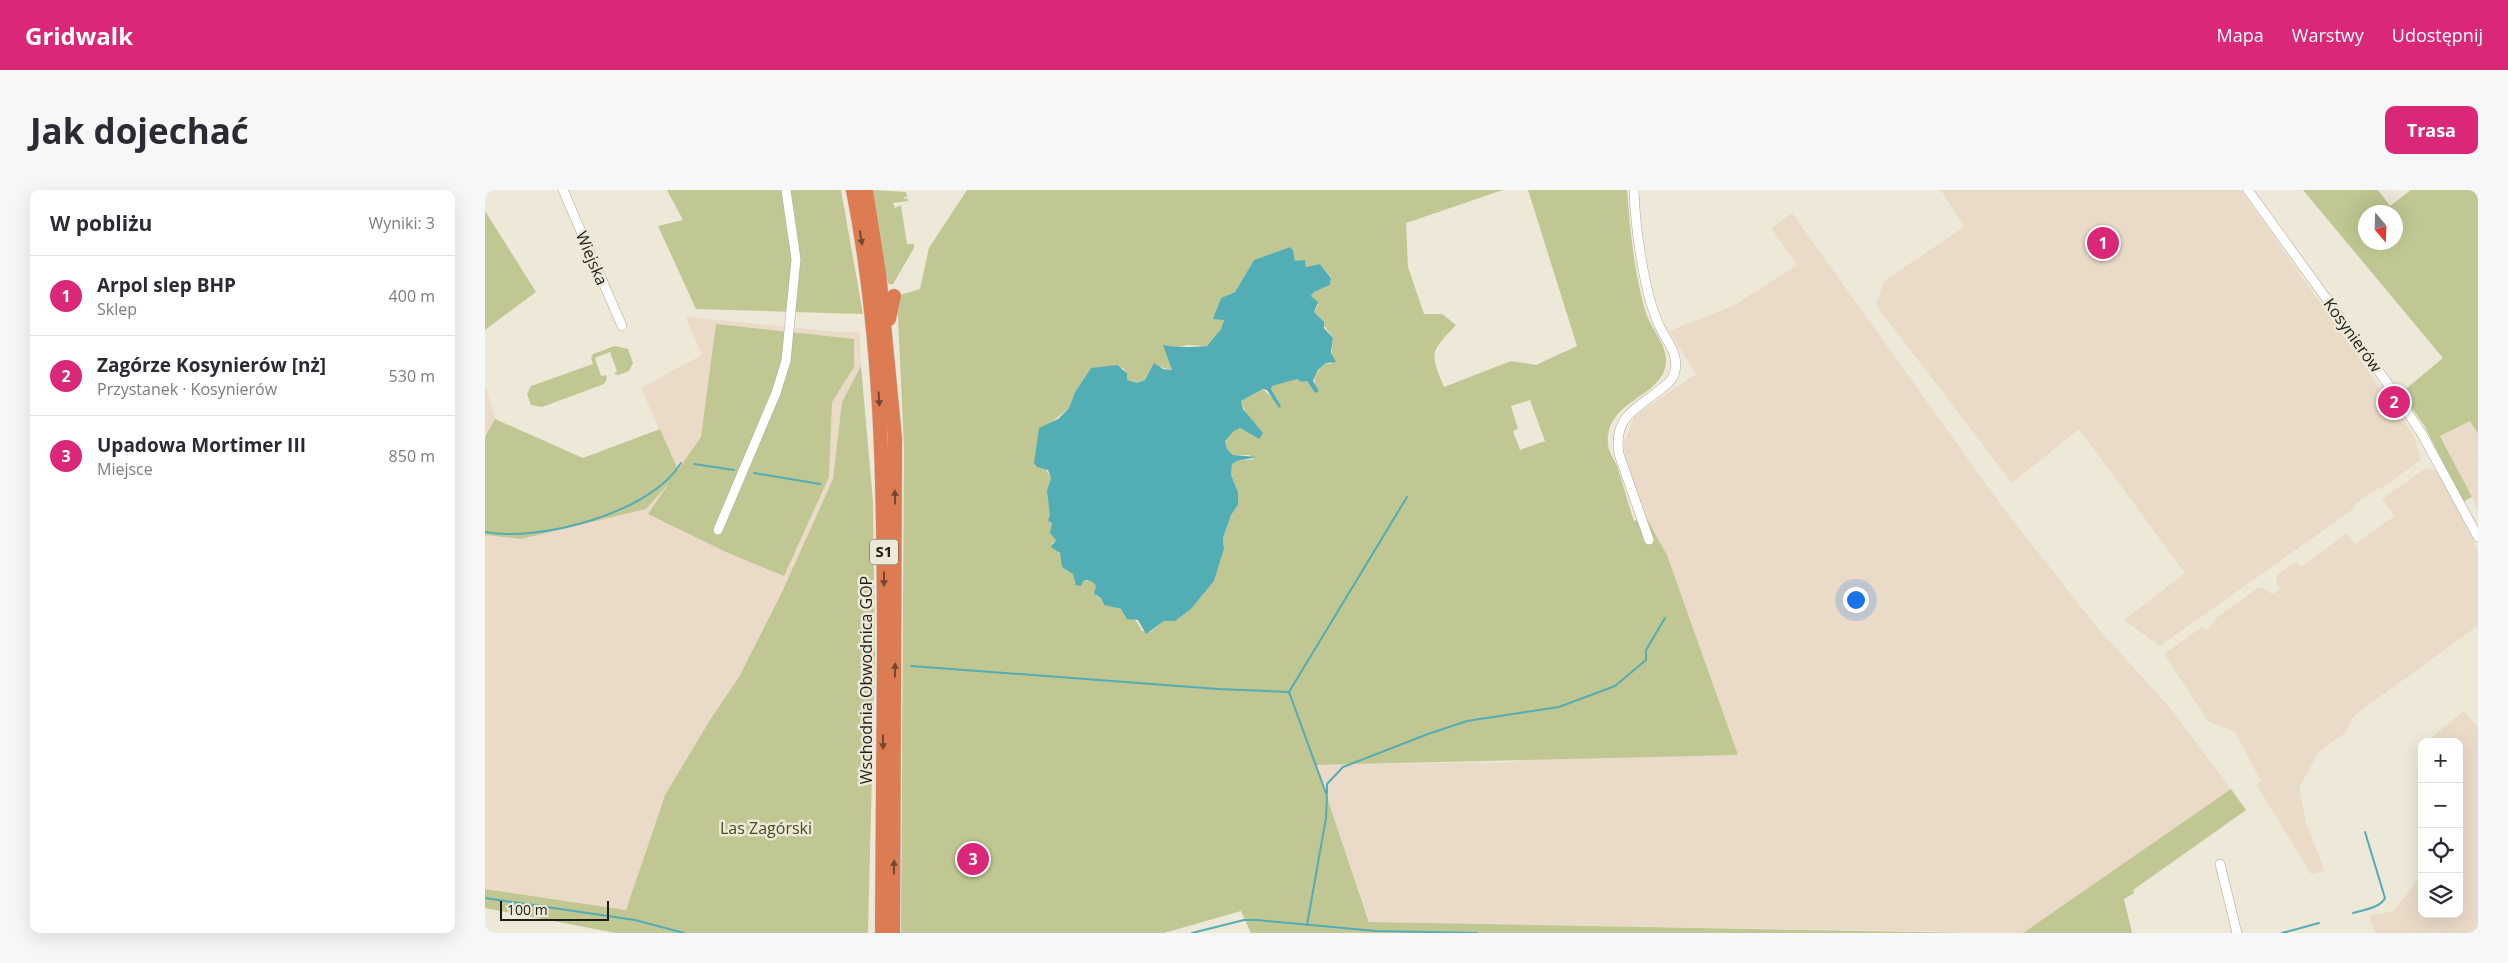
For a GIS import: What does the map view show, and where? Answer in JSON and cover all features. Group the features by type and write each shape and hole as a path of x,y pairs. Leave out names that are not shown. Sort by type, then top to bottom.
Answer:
{"highway":[{"name":"Wschodnia Obwodnica GOP","path":"853,190 868,278 882,442 888,917 893,933"},
{"name":"Wschodnia Obwodnica GOP","path":"866,190 879,272 887,342 895,457 888,917 882,933"},
{"path":"887,342 890,310 894,296"}],"street":[{"name":"Wiejska","path":"563,190 622,326"},
{"path":"718,530 776,393 786,361 796,259 786,190"},
{"path":"1634,190 1649,296 1659,325 1676,359 1675,373 1669,382 1630,412 1623,422 1617,441 1619,454 1649,540"},
{"name":"Kosynierów","path":"2248,190 2365,350 2419,428 2459,498 2478,537"},
{"path":"2220,864 2237,933"}],"shaded area":[{"path":"1941,190 2241,190 2414,436 2421,460 2380,489 2378,488 2363,498 2355,504 2356,507 2160,646 2124,620 2185,573 2079,429 2012,483 1876,305 1884,281 1964,227"},
{"path":"1792,213 2003,508 2096,626 2171,709 2231,789 2023,933 1370,922 1316,765 1517,762 1694,635 1667,555 1646,517 1631,476 1623,446 1634,416 1696,374 1669,331 1733,306 1797,265 1771,228"},
{"path":"686,317 840,332 860,332 861,366 842,402 833,479 782,592 739,677 710,720 665,795 626,910 485,889 485,535 521,539 646,509 678,472 641,388 702,355"},
{"path":"485,385 495,419 485,437"},
{"path":"2470,421 2478,434 2478,509 2440,435"},
{"path":"2426,468 2439,472 2478,550 2478,630 2476,627 2356,714 2349,723 2347,732 2319,751 2299,788 2307,826 2325,871 2311,874 2256,784 2261,781 2235,732 2208,721 2164,654 2202,627 2206,630 2213,624 2216,618 2258,588 2263,588 2272,594 2277,591 2280,588 2276,583 2277,575 2296,562 2301,567 2347,533 2355,544 2395,516 2382,499"},
{"path":"2464,711 2478,727 2478,933 2376,933 2369,916 2394,911 2418,879 2418,918 2463,918 2463,738 2431,738"}],"green space":[{"path":"667,190 841,190 863,314 696,309 658,226 683,220"},
{"path":"872,190 906,192 907,197 904,197 904,199 907,198 908,201 893,203 895,208 901,205 907,244 914,244 914,248 893,284 889,284 886,278"},
{"path":"967,190 1503,190 1406,223 1408,267 1424,314 1442,314 1456,325 1441,341 1435,353 1436,366 1444,387 1511,361 1536,365 1577,346 1528,190 1627,190 1633,251 1641,296 1647,317 1664,349 1666,362 1663,374 1656,384 1624,408 1615,418 1609,430 1608,445 1617,466 1634,521 1646,517 1667,555 1738,755 1316,765 1369,922 1976,933 1251,933 1241,911 1164,933 901,933 904,448 897,296 920,289 929,248","holes":["1290,247 1293,250 1295,261 1306,263 1306,267 1320,264 1331,277 1330,285 1314,292 1311,296 1318,305 1314,312 1333,338 1331,364 1326,363 1317,373 1315,393 1307,381 1297,378 1272,386 1271,389 1281,406 1263,389 1241,401 1259,439 1240,428 1234,431 1225,441 1227,449 1233,455 1249,455 1255,459 1237,461 1232,464 1231,475 1238,492 1238,505 1231,515 1223,538 1224,549 1214,581 1191,609 1175,621 1164,621 1150,632 1142,631 1136,621 1127,613 1104,605 1101,598 1096,596 1096,586 1093,581 1083,581 1074,574 1052,543 1057,540 1051,534 1052,523 1049,522 1051,478 1045,468 1048,425 1069,408 1075,392 1091,368 1123,368 1127,373 1127,380 1137,383 1145,380 1148,374 1157,366 1172,370 1170,360 1177,348 1187,345 1207,346 1221,329 1224,319 1214,318 1221,298 1235,292 1254,260","1530,400 1545,441 1520,450 1513,431 1518,429 1511,406"]},
{"path":"2303,190 2378,190 2389,205 2358,205 2358,250 2403,250 2403,205 2391,205 2411,190 2478,190 2478,434 2470,421 2440,436 2472,497 2463,502 2424,425 2401,393 2443,358"},
{"path":"485,211 536,292 485,330"},
{"path":"716,324 854,339 854,367 832,402 829,477 784,576 726,552 648,514 669,483 646,509 521,539 485,535 485,437 495,419 583,458 660,429 678,470 701,437"},
{"path":"615,346 628,349 633,363 629,371 619,375 614,374 617,371 610,352 595,358 601,376 606,375 607,379 604,384 542,407 531,405 527,394 531,386 593,364 591,358 593,354"},
{"name":"Las Zagórski","path":"861,366 873,502 875,652 868,933 616,933 485,908 485,889 626,910 665,795 710,720 739,677 782,592 833,479 842,402"},
{"path":"2231,789 2246,810 2133,890 2134,893 2124,899 2132,933 2023,933"}],"water":[{"path":"1290,247 1293,250 1295,261 1305,260 1306,267 1320,264 1331,278 1330,285 1314,292 1311,296 1318,302 1314,312 1324,322 1324,328 1333,338 1331,353 1336,362 1326,363 1318,370 1313,381 1319,391 1315,393 1307,381 1302,382 1297,379 1272,386 1271,389 1281,406 1279,408 1267,390 1263,389 1241,401 1243,409 1263,433 1259,439 1240,428 1234,431 1225,441 1227,449 1233,455 1257,457 1237,461 1232,464 1231,475 1238,492 1238,505 1231,515 1223,538 1224,549 1214,581 1191,609 1175,621 1164,621 1146,634 1138,620 1127,619 1121,609 1104,605 1101,598 1094,594 1096,586 1092,582 1085,580 1081,586 1076,585 1073,574 1062,567 1060,553 1051,547 1056,540 1050,533 1052,523 1048,521 1050,515 1047,491 1051,478 1048,470 1037,467 1034,463 1039,428 1058,419 1069,408 1075,392 1091,368 1117,365 1127,373 1127,380 1137,383 1145,380 1154,363 1163,369 1172,370 1163,345 1180,347 1207,346 1221,329 1224,320 1213,319 1221,298 1235,292 1254,260"}],"waterway":[{"path":"485,532 508,534 535,532 563,528 592,520 620,509 645,496 666,481 681,463"},
{"path":"694,464 734,470"},
{"path":"754,473 820,484"},
{"path":"1307,925 1326,818 1327,796 1289,692 1407,497"},
{"path":"1327,793 1327,784 1343,767 1428,734 1467,721 1559,707 1615,686 1646,660 1646,650 1665,618"},
{"path":"911,666 1218,689 1289,692"},
{"path":"2353,913 2375,906 2385,898 2365,832"},
{"path":"485,898 635,920 684,933"},
{"path":"1192,933 1244,920 1376,931 1477,933"},
{"path":"2282,933 2319,923"}],"place":[{"name":"Arpol slep BHP","path":"2103,243"},
{"name":"Zagórze Kosynierów [nż]","path":"2394,402"},
{"name":"Upadowa Mortimer III","path":"973,859"}]}
